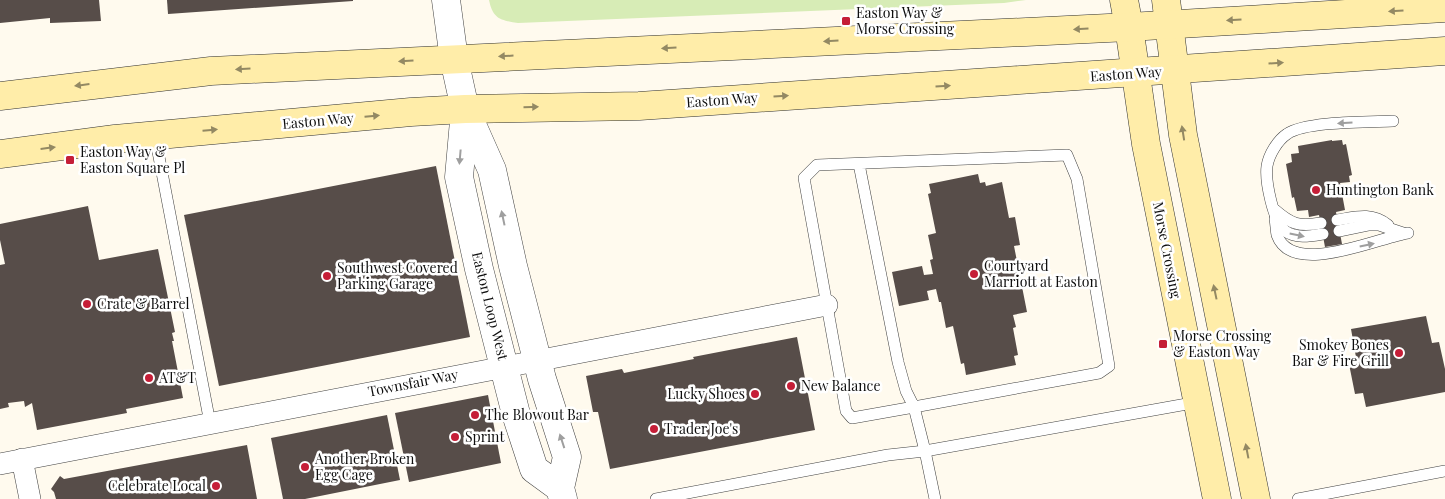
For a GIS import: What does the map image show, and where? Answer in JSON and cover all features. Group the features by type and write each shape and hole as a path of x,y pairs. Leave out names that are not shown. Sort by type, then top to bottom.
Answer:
{"main road":[{"name":"Morse Crossing","path":"1124,0 1146,144 1217,499"},
{"path":"0,96 210,71 1129,27 1168,12 1445,8"},
{"path":"1168,12 1183,135 1256,499"},
{"name":"Easton Way","path":"0,154 155,136 411,112 465,109 639,106 1445,51"}],"street":[{"name":"Easton Loop West","path":"446,0 454,59 465,109 492,170 513,266 537,359 548,401 567,457 562,494"},
{"name":"Easton Loop West","path":"465,109 459,177 479,269 516,414 534,470 562,494"},
{"name":"Townsfair Way","path":"0,464 537,359 827,305"},
{"path":"22,460 30,499"}],"lane":[{"path":"1338,225 1364,215 1382,221 1396,231 1411,234 1392,236 1372,244 1323,254 1292,251 1286,247 1278,235 1268,181 1267,165 1269,158 1280,140 1288,133 1309,126 1394,121"},
{"path":"155,136 210,423"},
{"path":"1067,156 1077,180 1108,366 1099,372 852,418 846,411 804,178 817,165 859,164 1067,156"},
{"path":"859,164 898,362 906,391 914,407 935,499"},
{"path":"1274,212 1296,224 1322,229"},
{"path":"656,499 888,455 950,448 1198,402"},
{"path":"1298,499 1445,471"}],"green space":[{"path":"489,0 1026,0 1004,3 518,23 498,18"}],"building":[{"path":"0,0 99,0 101,21 50,23 50,18 0,23"},
{"path":"167,0 353,0 353,1 168,14"},
{"name":"Huntington Bank","path":"1342,140 1343,145 1346,144 1352,175 1349,176 1350,182 1340,183 1345,210 1336,212 1342,244 1325,247 1319,215 1309,217 1308,210 1297,211 1294,197 1292,198 1286,164 1292,162 1291,154 1299,153 1298,146"},
{"name":"Southwest Covered Parking Garage","path":"436,166 470,337 219,386 184,215"},
{"name":"Courtyard Marriott at Easton","path":"978,174 980,183 985,182 986,186 1002,182 1009,218 1015,217 1020,245 1014,246 1027,312 1013,315 1016,327 1013,328 1018,355 1014,356 1016,365 966,375 964,363 961,364 953,326 946,328 941,302 939,302 936,289 927,291 929,300 899,306 892,272 922,266 924,275 933,274 930,260 933,259 928,235 936,233 928,194 931,193 929,184"},
{"path":"88,206 99,260 158,249 175,332 172,333 174,341 172,341 183,398 126,409 127,413 37,430 32,403 25,407 24,401 8,403 9,407 0,409 0,265 5,264 0,240 0,224"},
{"name":"Smokey Bones Bar & Fire Grill","path":"1426,316 1432,343 1439,342 1445,369 1445,392 1366,407 1363,393 1355,394 1349,364 1357,363 1351,329"},
{"path":"797,337 815,430 610,469 598,412 593,412 586,376 622,369 624,373 694,359 693,357"},
{"path":"488,395 501,463 409,482 395,413"},
{"path":"387,415 400,480 305,499 283,499 271,438"},
{"path":"247,445 257,499 56,499 51,489 60,476 64,479"}],"place":[{"name":"Easton Way & Morse Crossing","path":"846,21"},
{"name":"Easton Way & Easton Square Pl","path":"70,160"},
{"name":"Huntington Bank","path":"1316,190"},
{"name":"Courtyard Marriott at Easton","path":"974,274"},
{"name":"Southwest Covered Parking Garage","path":"327,276"},
{"name":"Crate & Barrel","path":"87,304"},
{"name":"Morse Crossing & Easton Way","path":"1163,344"},
{"name":"Smokey Bones Bar & Fire Grill","path":"1399,353"},
{"name":"AT&T","path":"149,378"},
{"name":"New Balance","path":"791,386"},
{"name":"Lucky Shoes","path":"755,394"},
{"name":"The Blowout Bar","path":"475,415"},
{"name":"Trader Joe's","path":"654,429"},
{"name":"Sprint","path":"455,437"},
{"name":"Another Broken Egg Cage","path":"305,467"},
{"name":"Celebrate Local","path":"216,486"}]}
